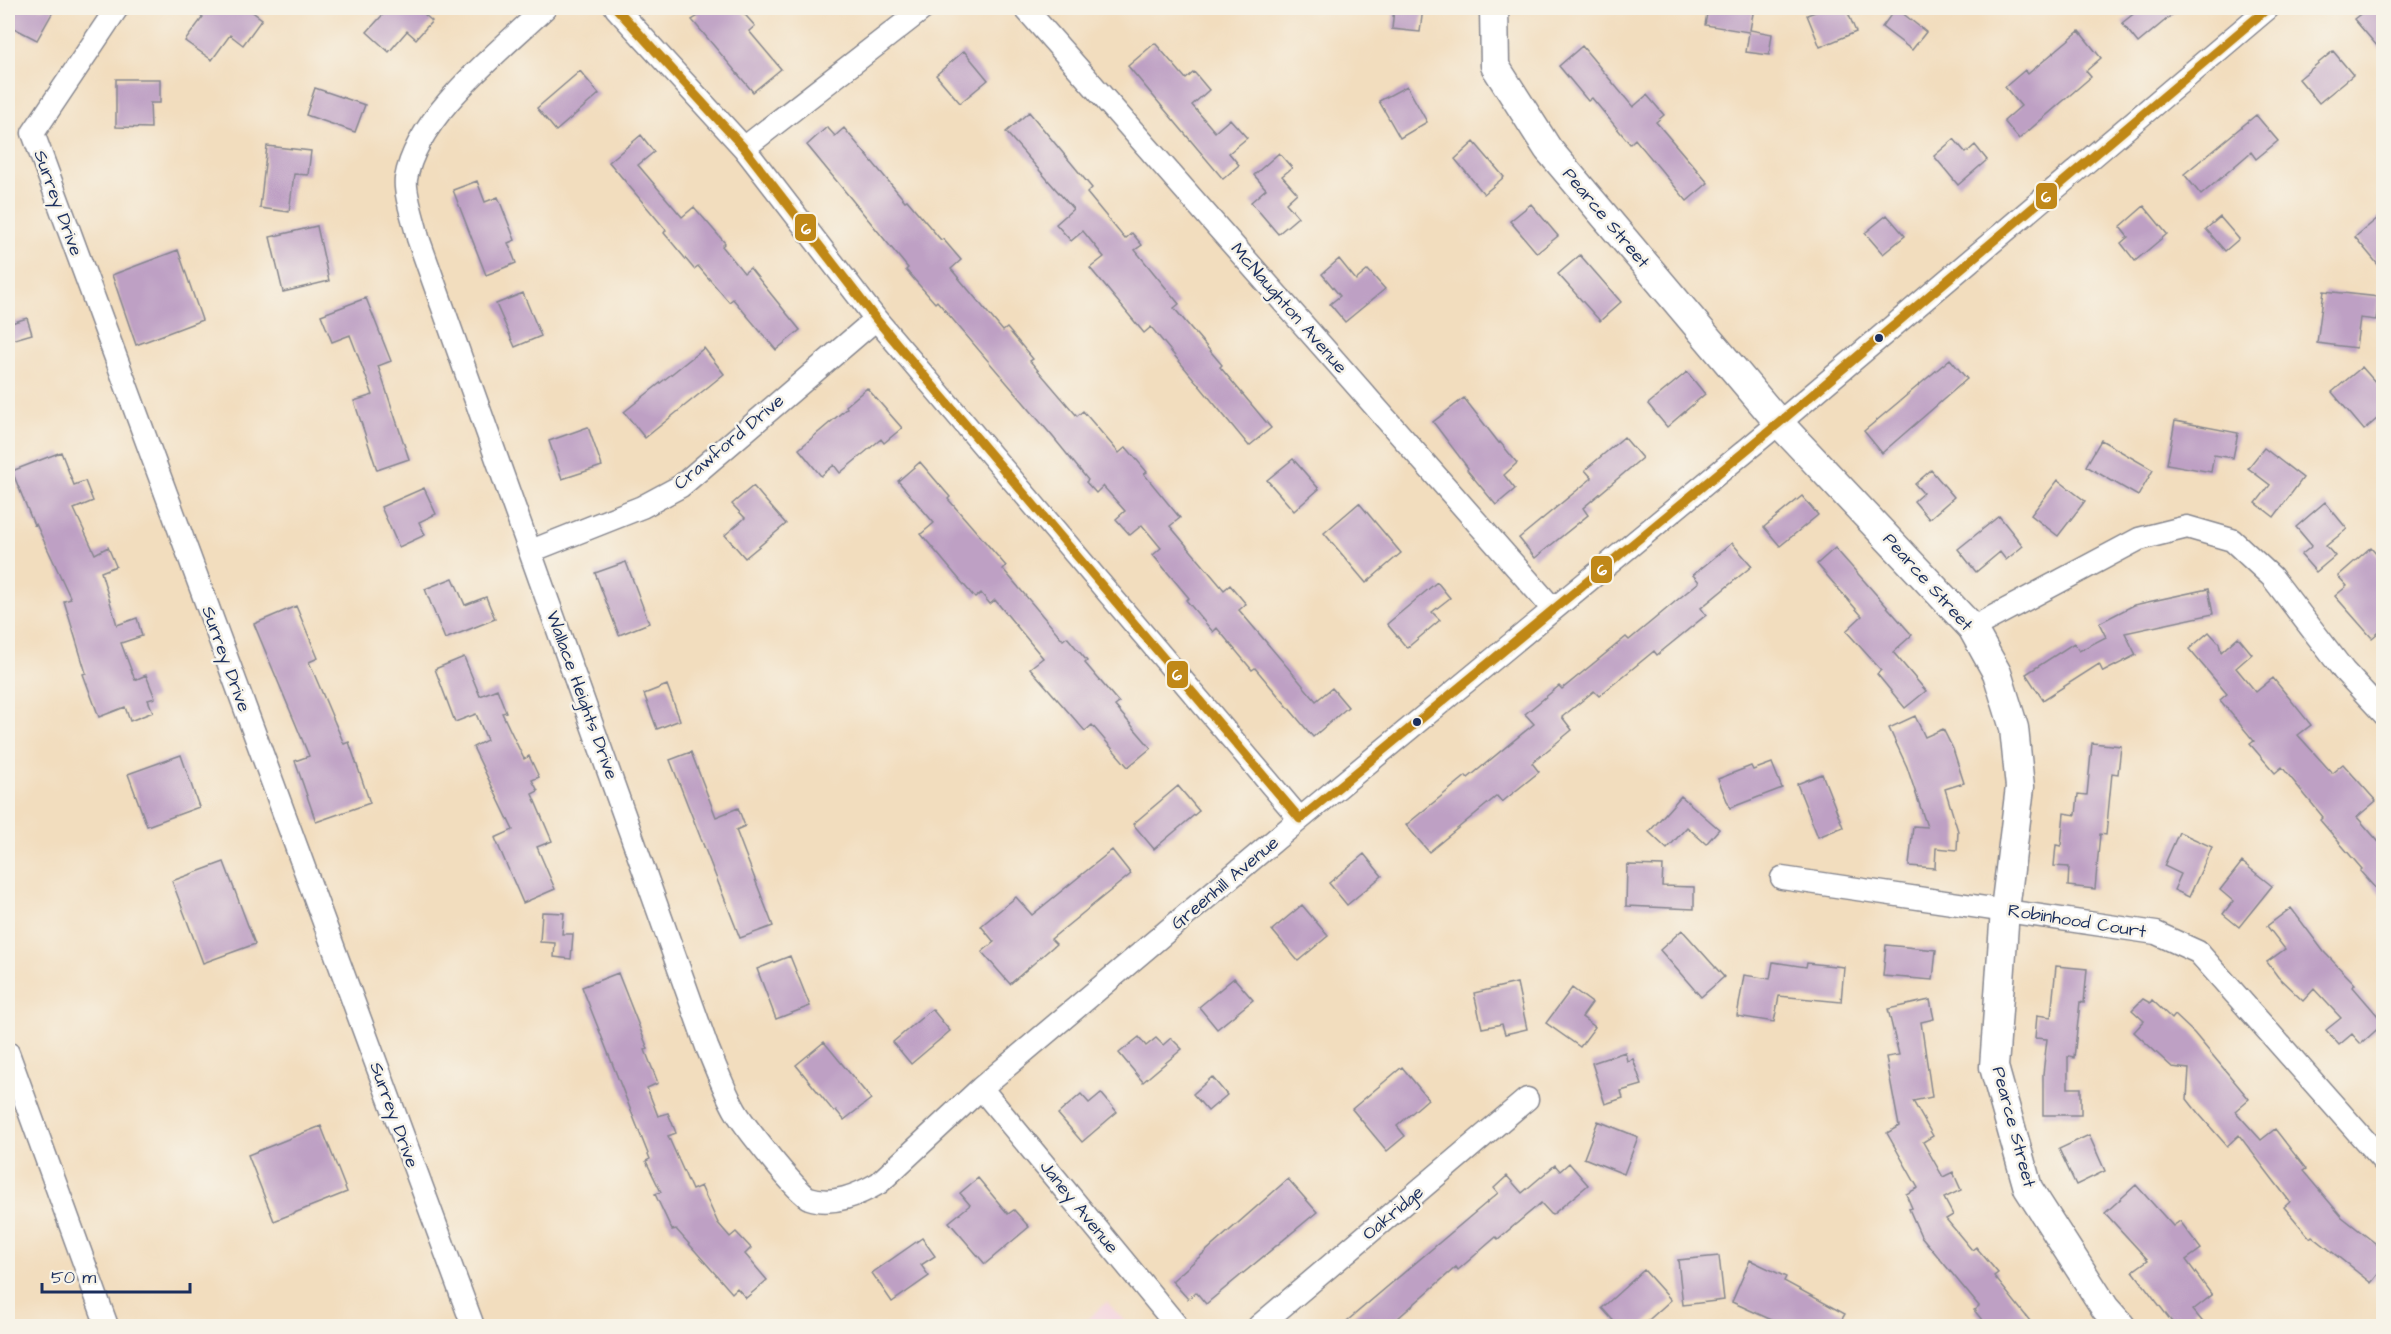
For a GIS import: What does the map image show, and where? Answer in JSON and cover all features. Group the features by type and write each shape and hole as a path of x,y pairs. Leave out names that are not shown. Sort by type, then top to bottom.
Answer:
{"street":[{"name":"Surrey Drive","path":"117,8 33,133 473,1326"},
{"name":"Wallace Heights Drive","path":"545,8 446,103 426,130 412,156 406,182 418,238 707,1047 736,1111 806,1198 828,1201 864,1191 879,1183 981,1088"},
{"path":"616,8 744,148 876,319 1300,819"},
{"path":"744,148 924,8"},
{"name":"McNaughton Avenue","path":"1025,8 1553,609"},
{"name":"Pearce Street","path":"1494,8 1495,66 1548,149 1779,423 1972,628 1997,673 2014,728 2020,788 2005,910 1994,1067 2028,1188 2105,1308 2121,1326"},
{"name":"Greenhill Avenue","path":"981,1088 1300,819 1779,423 2268,8"},
{"name":"Crawford Drive","path":"531,551 642,507 681,486 876,319"},
{"path":"1972,628 2139,539 2187,527 2232,540 2272,577 2344,671 2384,714"},
{"name":"Robinhood Court","path":"1782,878 2156,933 2198,952 2384,1162"},
{"path":"8,1053 107,1326"},
{"name":"Janey Avenue","path":"981,1088 1177,1326"},
{"name":"Oakridge","path":"1259,1326 1527,1099"}],"shaded area":[{"path":"1107,1302 1129,1326 1079,1326"}],"building":[{"path":"8,8 55,8 37,40 8,25"},
{"path":"189,8 247,8 262,19 243,45 230,35 212,60 185,41 203,17"},
{"path":"389,8 417,8 432,21 416,39 407,31 389,52 367,32"},
{"path":"691,8 739,8 755,26 749,31 781,69 753,92 692,20 698,16"},
{"path":"1394,8 1423,8 1420,32 1392,29"},
{"path":"1708,8 1754,8 1750,30 1772,34 1769,55 1746,52 1749,32 1705,25"},
{"path":"1826,8 1846,8 1856,32 1820,47 1807,15"},
{"path":"1896,8 1926,32 1912,50 1882,27"},
{"path":"2141,8 2180,8 2138,43 2122,23"},
{"path":"2368,8 2377,8 2384,16 2384,54 2354,19"},
{"path":"2079,31 2101,58 2086,71 2091,77 2019,139 2004,121 2021,106 2005,87 2025,70 2028,74"},
{"path":"1155,43 1186,79 1194,72 1209,90 1192,105 1215,132 1230,119 1247,138 1229,153 1239,165 1223,179 1128,66"},
{"path":"1582,46 1633,107 1647,95 1664,115 1656,122 1708,183 1687,201 1635,139 1630,144 1592,98 1588,101 1559,66"},
{"path":"964,51 988,80 960,103 936,75"},
{"path":"2333,51 2353,75 2319,103 2299,79"},
{"path":"580,71 599,94 556,131 537,108"},
{"path":"116,79 160,79 160,103 150,103 151,128 116,127"},
{"path":"1407,86 1427,122 1400,138 1379,101"},
{"path":"315,88 365,105 355,132 306,115"},
{"path":"1029,112 1092,188 1087,193 1125,239 1132,233 1142,245 1135,250 1179,304 1174,308 1271,428 1249,446 1151,327 1144,333 1090,268 1104,257 1083,231 1071,241 1056,224 1073,209 1006,132"},
{"path":"2256,115 2278,141 2256,159 2251,152 2201,195 2184,174"},
{"path":"827,127 835,136 844,128 905,201 907,200 941,240 943,239 961,260 951,269 1003,331 1007,328 1033,359 1030,361 1077,416 1083,411 1119,453 1126,447 1147,472 1144,474 1180,518 1170,526 1224,590 1230,585 1246,604 1239,610 1316,701 1332,688 1348,707 1313,737 1255,668 1252,670 1217,628 1213,632 1186,600 1189,598 1153,555 1161,548 1142,525 1130,535 1116,519 1125,511 1103,486 1096,493 1086,482 1088,480 1053,437 937,301 935,303 906,270 908,268 807,145"},
{"path":"641,135 654,152 638,165 682,217 694,207 725,243 722,246 744,273 750,268 800,330 776,350 733,299 729,302 698,266 694,269 664,233 666,230 609,162"},
{"path":"1954,139 1966,153 1975,145 1987,160 1958,185 1934,156"},
{"path":"1474,142 1504,177 1484,194 1455,159"},
{"path":"267,146 311,151 308,175 294,174 289,212 260,208"},
{"path":"1279,153 1292,168 1282,176 1297,193 1286,203 1298,217 1278,234 1251,202 1266,189 1254,175"},
{"path":"477,181 485,202 498,197 515,240 508,243 516,263 486,275 453,190"},
{"path":"1531,204 1558,236 1537,253 1510,221"},
{"path":"2144,206 2167,234 2135,261 2121,243 2128,237 2120,227"},
{"path":"2384,213 2384,272 2355,237"},
{"path":"1887,215 1905,236 1883,254 1865,233"},
{"path":"2220,217 2239,239 2225,251 2206,229"},
{"path":"317,226 329,281 283,292 270,237"},
{"path":"178,250 202,320 136,345 112,275"},
{"path":"1580,255 1621,302 1600,321 1558,274"},
{"path":"1339,259 1356,280 1368,270 1385,289 1345,322 1330,304 1340,296 1322,274"},
{"path":"2324,291 2379,297 2376,320 2360,318 2356,348 2317,343"},
{"path":"523,293 541,336 515,347 496,304"},
{"path":"366,298 391,361 378,366 409,459 377,470 354,401 373,395 350,335 332,342 321,315"},
{"path":"27,318 32,334 8,341 8,324"},
{"path":"704,348 724,374 645,438 624,412"},
{"path":"1950,359 1967,379 1882,453 1864,431"},
{"path":"2362,367 2384,392 2384,413 2364,430 2332,392"},
{"path":"1687,372 1705,394 1667,427 1648,404"},
{"path":"867,388 902,428 884,443 881,439 840,473 834,465 821,476 799,449"},
{"path":"1464,398 1517,463 1504,475 1515,489 1496,505 1467,470 1468,468 1433,422"},
{"path":"2175,421 2238,433 2233,458 2214,455 2211,472 2167,464"},
{"path":"588,427 602,466 562,479 549,441"},
{"path":"1624,437 1642,458 1583,508 1588,515 1535,558 1519,538 1592,478 1585,470"},
{"path":"2101,440 2153,470 2138,496 2086,466"},
{"path":"2264,448 2303,478 2274,517 2256,503 2270,485 2248,468"},
{"path":"61,452 74,485 85,481 93,501 74,509 95,554 108,547 116,566 101,572 117,625 137,618 142,636 121,643 135,680 146,675 155,698 148,700 153,712 130,721 125,707 99,717 83,674 86,673 64,601 71,599 36,524 34,525 12,471"},
{"path":"1293,459 1319,489 1294,511 1267,480"},
{"path":"920,462 950,497 948,499 1006,566 1003,569 1063,640 1067,637 1087,661 1085,663 1119,703 1115,706 1151,748 1128,767 1092,725 1085,731 1030,668 1043,658 995,600 990,604 981,593 975,598 921,534 934,523 898,481"},
{"path":"1931,470 1954,497 1929,519 1914,501 1923,493 1915,484"},
{"path":"2058,480 2085,501 2058,536 2031,515"},
{"path":"753,486 786,524 745,558 725,535 745,518 732,504"},
{"path":"424,488 436,514 419,522 425,535 399,547 381,507"},
{"path":"1802,496 1818,515 1780,546 1764,527"},
{"path":"2325,502 2347,529 2326,546 2335,556 2316,572 2301,555 2312,546 2296,527"},
{"path":"1359,503 1401,553 1366,583 1324,533"},
{"path":"1999,516 2023,546 2006,560 2000,552 1976,572 1958,549"},
{"path":"1732,543 1752,566 1701,608 1706,615 1657,655 1654,651 1599,696 1594,691 1562,717 1572,730 1532,763 1539,772 1502,802 1497,796 1429,852 1406,825 1534,724 1525,714 1559,686 1562,689 1626,637 1629,640 1699,582 1693,575"},
{"path":"2371,547 2384,562 2384,628 2372,638 2335,596 2347,586 2338,576"},
{"path":"1835,548 1912,635 1893,652 1926,691 1905,708 1877,674 1881,670 1846,631 1862,616 1817,564"},
{"path":"626,562 649,623 619,635 595,573"},
{"path":"453,578 465,605 486,597 495,619 445,639 425,589"},
{"path":"1437,582 1450,598 1432,612 1440,620 1407,648 1387,624"},
{"path":"2208,589 2213,614 2125,633 2136,655 2103,672 2099,664 2043,700 2026,674 2074,643 2079,651 2106,637 2099,623 2134,605"},
{"path":"296,606 318,658 309,662 344,744 349,742 370,803 316,822 295,761 309,756 254,624"},
{"path":"2209,632 2219,643 2221,652 2238,637 2252,654 2236,668 2256,692 2273,678 2311,725 2298,735 2332,773 2343,764 2376,801 2357,817 2384,848 2384,898 2320,820 2323,817 2282,767 2275,773 2250,744 2254,741 2220,700 2227,694 2189,649"},
{"path":"464,657 480,696 497,689 506,712 502,713 524,759 529,756 539,777 532,780 538,791 532,794 552,841 537,847 555,889 523,903 495,838 513,830 473,747 487,740 476,714 455,722 435,669"},
{"path":"667,685 680,720 657,729 644,694"},
{"path":"1915,716 1925,737 1943,729 1953,749 1964,783 1945,789 1958,831 1957,850 1936,848 1935,868 1909,866 1913,826 1927,827 1907,767 1889,728"},
{"path":"2092,743 2121,746 2118,774 2112,773 2106,835 2100,834 2095,889 2068,886 2069,867 2054,866 2056,845 2061,846 2064,813 2076,815 2078,794 2087,795"},
{"path":"691,752 716,817 738,808 745,826 736,830 773,926 740,938 670,760"},
{"path":"181,755 199,807 147,826 128,774"},
{"path":"1772,763 1782,788 1730,808 1718,779 1751,766 1753,770"},
{"path":"1822,774 1843,827 1818,837 1797,784"},
{"path":"1178,786 1199,811 1154,849 1133,824"},
{"path":"1681,796 1719,829 1706,844 1687,827 1667,849 1649,832"},
{"path":"2179,832 2212,847 2189,897 2174,890 2181,874 2164,866"},
{"path":"1112,850 1131,874 1051,939 1056,944 1010,984 982,952 994,942 981,926 1016,897 1032,915"},
{"path":"1364,854 1382,876 1347,905 1329,883"},
{"path":"224,862 255,944 203,963 172,881"},
{"path":"2242,862 2272,886 2239,927 2223,914 2233,901 2220,890"},
{"path":"1627,865 1663,866 1662,886 1694,887 1694,909 1626,906"},
{"path":"1302,905 1328,936 1298,961 1272,930"},
{"path":"2291,908 2324,952 2355,984 2353,987 2384,1023 2361,1044 2352,1034 2339,1045 2326,1030 2341,1018 2314,989 2303,1001 2278,977 2267,962 2285,949 2267,926"},
{"path":"542,912 564,913 562,934 573,934 571,959 554,957 555,943 540,942"},
{"path":"1682,930 1724,977 1701,997 1660,950"},
{"path":"1886,945 1936,950 1933,980 1883,976"},
{"path":"790,956 810,1006 776,1019 757,969"},
{"path":"1773,962 1806,967 1807,963 1844,967 1841,1002 1779,996 1774,1022 1737,1016 1744,975 1770,979"},
{"path":"2056,966 2087,969 2084,1003 2080,1002 2074,1058 2068,1057 2068,1088 2081,1088 2081,1115 2043,1115 2043,1074 2047,1039 2035,1038 2037,1015 2051,1017"},
{"path":"618,973 648,1049 645,1050 658,1083 647,1088 658,1116 668,1113 676,1133 668,1136 692,1190 701,1186 718,1223 730,1237 736,1232 751,1248 745,1254 767,1280 746,1298 737,1288 732,1293 676,1229 672,1230 655,1194 661,1192 646,1161 650,1159 582,987"},
{"path":"1234,978 1253,1000 1217,1029 1199,1007"},
{"path":"1517,983 1527,1029 1505,1034 1502,1024 1482,1028 1474,993"},
{"path":"1572,988 1592,1003 1582,1017 1595,1027 1580,1047 1546,1023"},
{"path":"2143,999 2150,1003 2152,1000 2172,1019 2175,1015 2194,1033 2249,1099 2235,1111 2261,1140 2275,1129 2306,1169 2303,1171 2342,1217 2384,1250 2384,1267 2371,1283 2312,1236 2310,1238 2284,1207 2290,1202 2239,1135 2227,1146 2198,1113 2187,1099 2189,1069 2172,1067 2134,1032 2144,1021 2132,1010"},
{"path":"1930,1000 1934,1019 1921,1022 1932,1097 1913,1101 1933,1136 1923,1142 1943,1177 1953,1172 1961,1190 1944,1198 1953,1215 1946,1219 1972,1250 1976,1247 1998,1273 1994,1276 2034,1326 1987,1326 1974,1310 1979,1306 1921,1236 1909,1209 1912,1208 1906,1194 1918,1188 1887,1133 1899,1126 1886,1057 1899,1055 1888,1009"},
{"path":"932,1009 950,1031 911,1064 893,1042"},
{"path":"1139,1037 1146,1046 1156,1038 1163,1045 1171,1038 1182,1049 1143,1082 1119,1053"},
{"path":"824,1042 871,1099 844,1120 836,1110 834,1112 796,1065"},
{"path":"1625,1052 1627,1061 1633,1059 1642,1085 1621,1091 1623,1098 1605,1104 1592,1063"},
{"path":"1402,1067 1428,1099 1397,1126 1405,1136 1387,1151 1352,1109"},
{"path":"1212,1077 1227,1095 1208,1111 1193,1094"},
{"path":"1101,1093 1117,1112 1082,1142 1058,1114 1081,1094 1089,1103"},
{"path":"1598,1121 1638,1137 1624,1174 1584,1158"},
{"path":"321,1126 347,1192 274,1221 248,1155"},
{"path":"2089,1135 2105,1171 2076,1185 2059,1149"},
{"path":"1569,1163 1588,1185 1552,1215 1541,1203 1498,1239 1496,1237 1458,1270 1456,1267 1389,1326 1341,1326 1498,1193 1494,1188 1507,1176 1522,1193 1555,1165 1560,1171"},
{"path":"978,1178 1008,1214 1014,1210 1029,1227 985,1264 949,1222 970,1205 960,1193"},
{"path":"1288,1179 1317,1212 1206,1304 1196,1292 1188,1299 1172,1281"},
{"path":"2136,1185 2173,1226 2180,1221 2201,1249 2186,1260 2212,1295 2193,1310 2206,1326 2175,1326 2133,1271 2148,1260 2105,1213"},
{"path":"922,1238 935,1256 921,1265 929,1276 892,1302 872,1273"},
{"path":"1719,1256 1724,1300 1683,1305 1678,1260"},
{"path":"1750,1260 1786,1277 1784,1281 1845,1314 1838,1326 1785,1326 1732,1302"},
{"path":"1644,1270 1671,1300 1642,1326 1618,1326 1602,1308"}],"transit line":[{"name":"6","path":"616,8 744,148 876,319 1300,819 1779,423 2268,8"}]}
